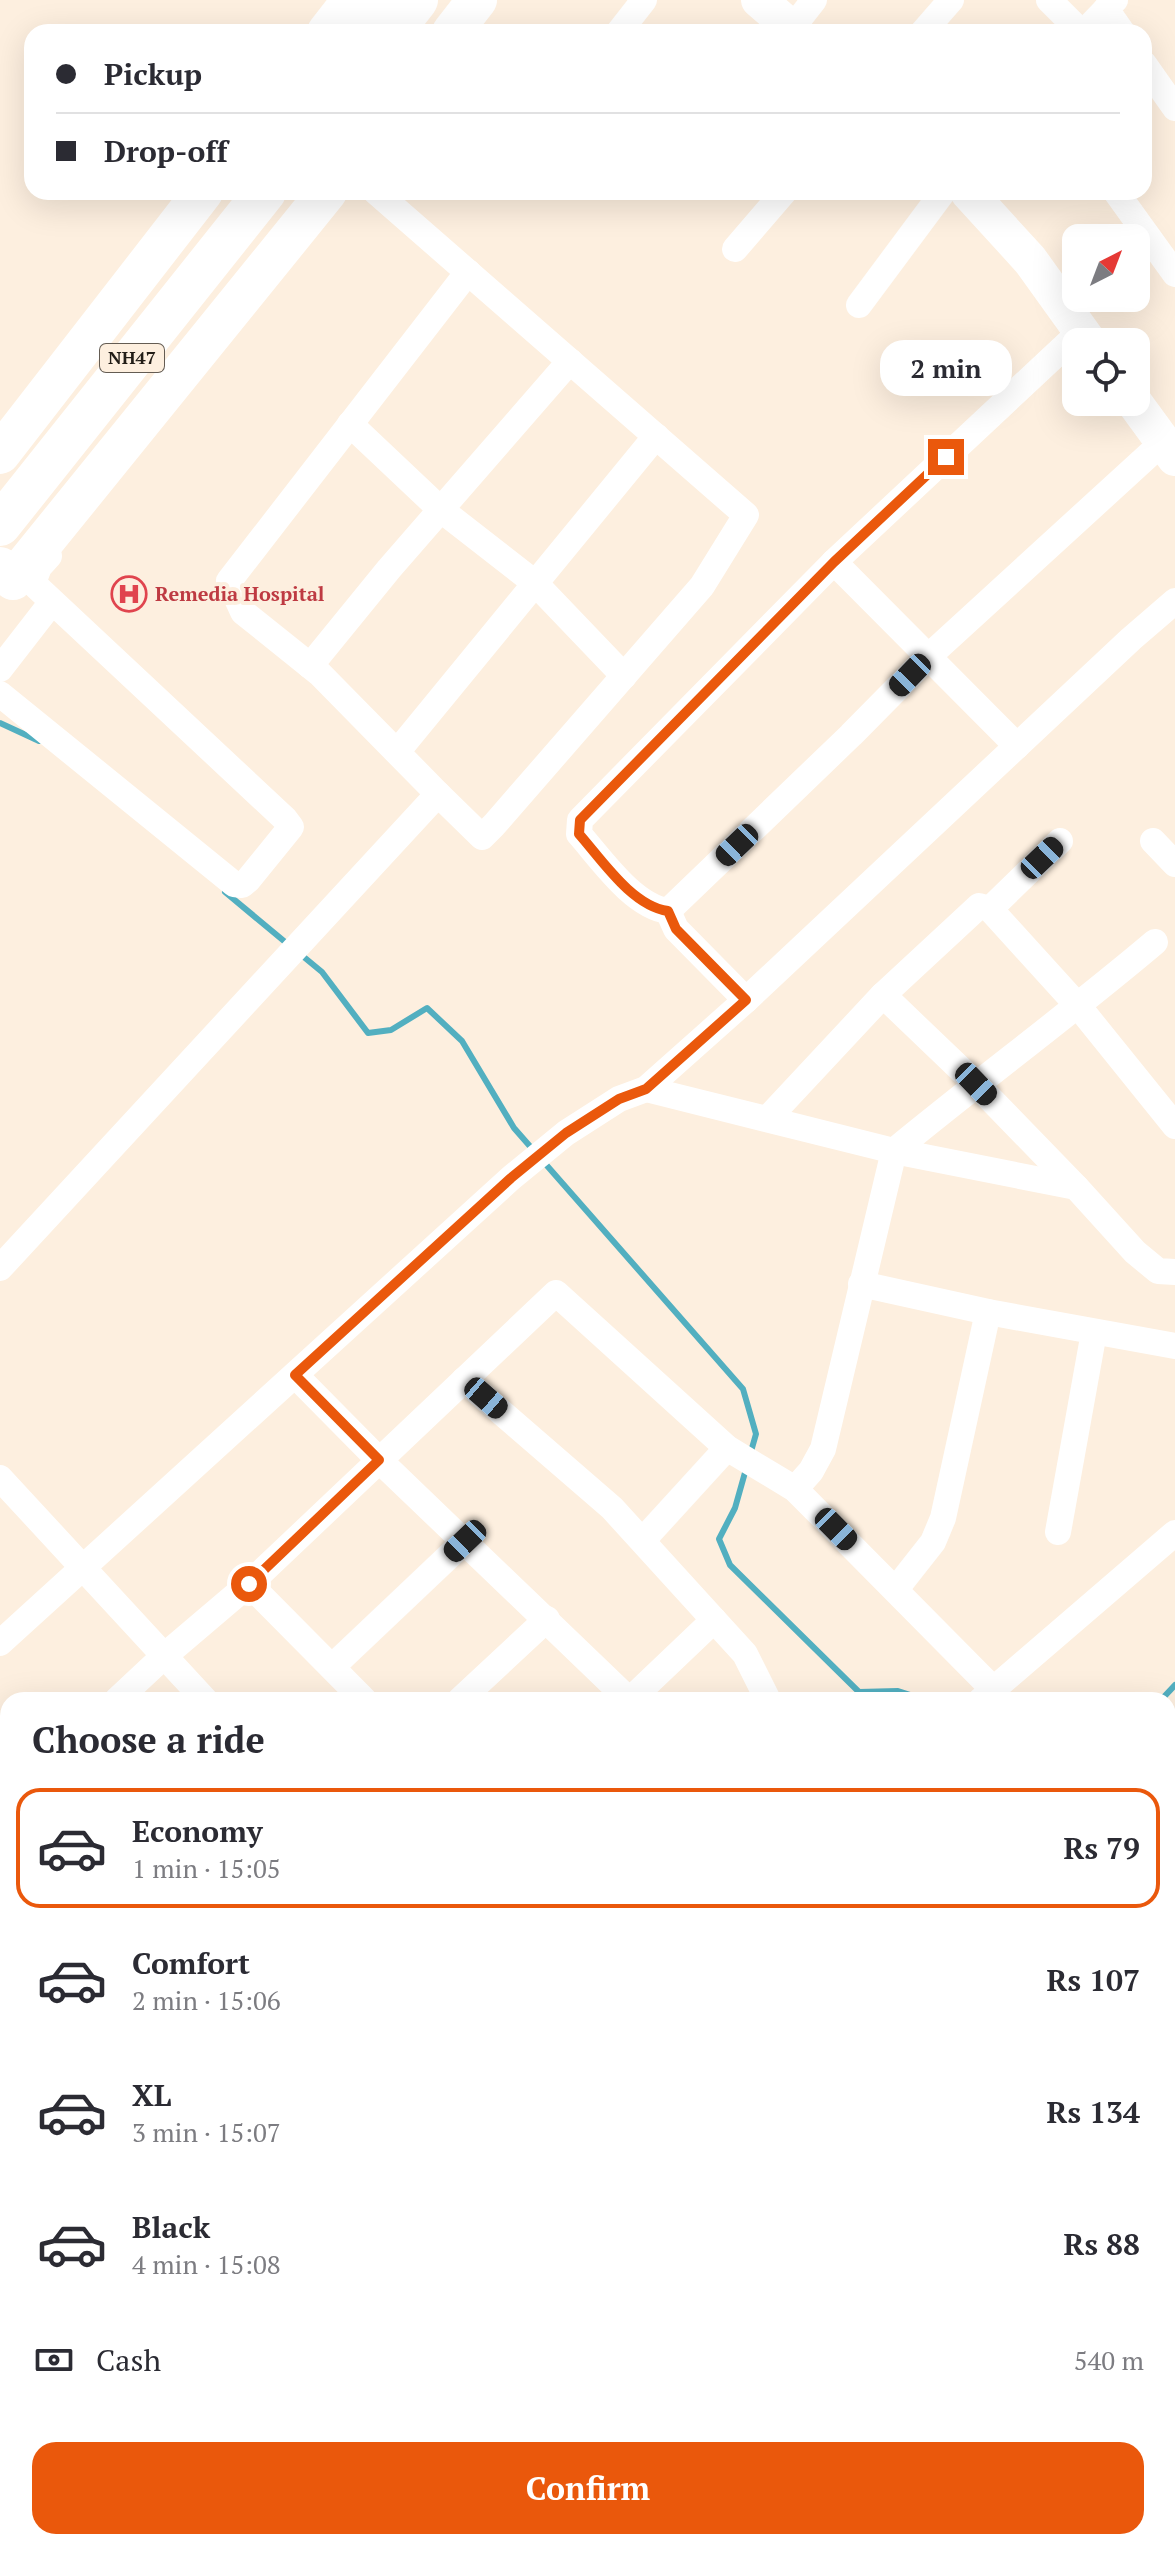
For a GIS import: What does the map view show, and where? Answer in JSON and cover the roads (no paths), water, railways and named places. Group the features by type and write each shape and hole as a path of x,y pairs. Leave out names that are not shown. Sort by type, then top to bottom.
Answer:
{"highway":[{"path":"362,24 381,0"},
{"path":"398,24 417,0"},
{"name":"NH47","path":"0,478 222,200"},
{"name":"NH47","path":"0,525 259,200"}],"main road":[{"path":"333,24 352,0"},
{"path":"458,24 477,0"},
{"path":"759,0 785,24"},
{"path":"0,454 197,200"},
{"path":"0,567 13,580 321,200"},
{"path":"975,200 1030,260 1079,328"},
{"path":"1144,416 1169,450"}],"street":[{"path":"625,24 644,0"},
{"path":"797,24 814,0"},
{"path":"930,24 951,0"},
{"path":"1049,0 1074,24"},
{"path":"1091,24 1110,5 1118,24"},
{"path":"1152,75 1175,108"},
{"path":"385,200 468,272 656,436 746,515 702,586 482,837 310,666 243,612 229,581 468,272"},
{"path":"735,249 777,200"},
{"path":"859,305 937,200"},
{"path":"1122,200 1175,274"},
{"path":"668,911 654,909 641,902 579,834 580,820 834,562 1062,358"},
{"path":"310,666 440,509 570,361"},
{"path":"350,424 440,509 535,583 624,676"},
{"path":"397,752 656,436"},
{"path":"668,911 929,656 1169,450"},
{"path":"0,694 234,884 242,885 248,880 291,827 33,583 34,577 91,507 102,470"},
{"path":"834,562 1017,746"},
{"path":"0,1643 511,1178 566,1133 619,1099 646,1089 1175,601"},
{"path":"0,669 52,602"},
{"path":"0,1268 438,794"},
{"path":"990,909 1060,841"},
{"path":"1153,841 1175,864"},
{"path":"768,1118 883,995 979,906 990,909 1079,1007 1172,1117"},
{"path":"668,911 676,929 746,1000"},
{"path":"785,1483 811,1471 823,1449 894,1151 976,1084 1079,1007 1155,942"},
{"path":"883,995 976,1084 1135,1252 1158,1271 1175,1272"},
{"path":"646,1089 894,1151 1076,1187"},
{"path":"861,1284 988,1312 1175,1346"},
{"path":"126,1692 249,1584 556,1293 727,1448 785,1483 896,1589 985,1692"},
{"path":"896,1589 933,1542 943,1518 988,1312"},
{"path":"1058,1532 1094,1332"},
{"path":"295,1375 379,1460 622,1692"},
{"path":"464,1380 612,1508 643,1540 745,1654 764,1692"},
{"path":"643,1540 727,1448"},
{"path":"0,1478 197,1692"},
{"path":"989,1692 1175,1533"},
{"path":"332,1667 465,1541"},
{"path":"249,1584 356,1692"},
{"path":"469,1692 547,1619"},
{"path":"638,1692 714,1620"}],"waterway":[{"path":"0,723 39,741"},
{"path":"225,892 290,946"},
{"path":"299,953 322,972 368,1033 391,1030 427,1008 462,1041 514,1128 535,1152"},
{"path":"542,1160 743,1389 756,1434 750,1455"},
{"path":"746,1469 735,1508 719,1539 730,1565 859,1692"},
{"path":"1168,1692 1175,1685"},
{"path":"859,1692 901,1692"}],"place":[{"name":"Remedia Hospital","path":"129,594"}]}
